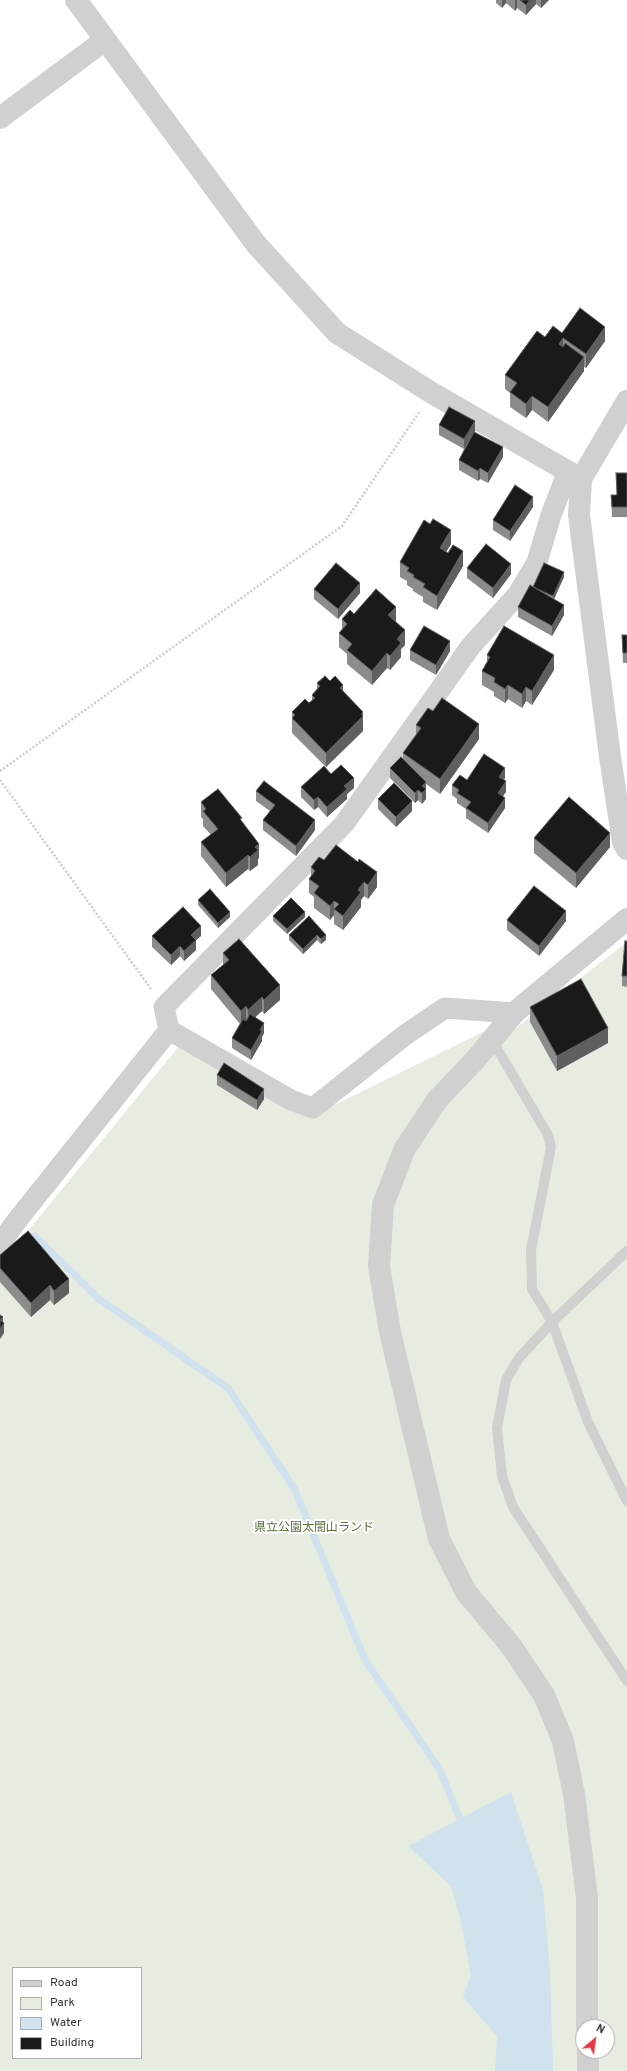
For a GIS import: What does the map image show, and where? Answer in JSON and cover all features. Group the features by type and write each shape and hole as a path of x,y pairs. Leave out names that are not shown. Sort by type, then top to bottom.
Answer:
{"street":[{"path":"76,0 256,244 337,333 432,393 575,475"},
{"path":"0,118 105,40"},
{"path":"514,1013 445,1008 405,1035 313,1108 291,1100 169,1030 164,1007 344,824 471,646 518,594 537,562 551,515 575,475 627,401"},
{"path":"575,475 610,757 624,842 627,849"},
{"path":"588,2019 587,1898 574,1794 563,1741 544,1695 511,1646 466,1592 439,1539 390,1332 379,1266 383,1206 404,1150 437,1100 492,1040 514,1013 627,919"},
{"path":"0,1244 15,1223 169,1030"},
{"path":"588,2059 588,2071"}],"lane":[{"path":"492,1040 548,1135 551,1147 531,1250 532,1289 552,1322 588,1422 627,1501"},
{"path":"627,1251 552,1322 519,1358 506,1380 500,1403 497,1428 502,1476 513,1507 627,1681"}],"path":[{"path":"0,771 342,526 432,393"},
{"path":"0,780 164,1007"}],"green space":[{"name":"県立公園太閤山ランド","path":"627,942 627,2071 0,2071 0,1265 180,1045 310,1117 491,1028 516,1028"}],"water":[{"path":"511,1792 543,1890 550,1970 553,2071 495,2071 497,2036 463,1997 471,1976 461,1922 451,1886 408,1846"}],"building":[{"path":"520,0 530,0 526,5"},
{"path":"580,308 605,327 586,354 563,338 559,344 563,347 565,343 584,357 548,407 532,396 526,404 510,392 517,383 505,375 537,331 545,337 553,326 562,333"},
{"path":"449,407 475,421 464,439 439,425"},
{"path":"474,432 503,447 488,473 480,468 478,471 459,460"},
{"path":"616,473 627,473 627,507 612,507 611,495 617,495"},
{"path":"515,485 533,497 510,531 493,520"},
{"path":"433,519 451,530 440,548 448,553 453,545 463,551 437,596 423,587 425,584 413,577 414,575 407,571 409,568 400,562 424,520 430,524"},
{"path":"486,544 511,564 493,588 467,568"},
{"path":"336,563 360,583 338,609 314,589"},
{"path":"544,563 564,572 553,596 533,587"},
{"path":"530,585 564,605 552,626 518,607"},
{"path":"376,589 396,607 388,615 405,630 397,639 401,643 390,656 387,653 372,671 347,650 352,644 339,633 347,624 342,619 350,610 354,614"},
{"path":"424,626 450,641 436,665 410,650"},
{"path":"504,626 554,655 532,691 526,687 522,694 508,685 505,689 494,682 495,678 482,671 490,657 487,655"},
{"path":"622,635 627,635 627,653 623,653"},
{"path":"325,676 330,681 335,676 343,685 340,688 363,712 361,714 363,716 326,753 292,718 295,715 292,712 305,699 309,703 315,698 312,695 320,686 317,683"},
{"path":"442,698 479,724 440,779 403,753 421,728 416,725 428,708 433,711"},
{"path":"484,754 505,768 499,777 506,781 498,793 505,798 488,823 466,808 471,802 457,793 459,790 452,785 460,775 467,780"},
{"path":"401,757 426,782 422,786 426,789 422,793 418,790 415,793 390,768"},
{"path":"341,765 354,778 344,786 347,789 327,807 318,797 314,800 301,787 324,766 331,774"},
{"path":"264,781 315,820 296,846 263,820 275,805 256,791"},
{"path":"394,783 412,801 396,817 378,799"},
{"path":"218,789 242,818 240,819 259,844 255,847 258,850 250,857 248,855 226,873 201,842 218,829 203,811 206,809 201,802"},
{"path":"569,797 610,833 576,873 534,838"},
{"path":"336,845 358,862 359,859 377,872 368,885 364,882 358,890 361,892 343,916 334,909 339,904 334,901 330,906 314,893 319,886 309,879 315,871 311,867 319,857 324,860"},
{"path":"534,886 566,911 539,946 507,920"},
{"path":"210,889 230,912 218,923 198,900"},
{"path":"291,898 305,912 287,929 273,916"},
{"path":"183,907 201,926 191,935 196,940 184,951 180,946 171,955 152,936"},
{"path":"309,916 326,935 321,939 317,935 303,949 289,935"},
{"path":"239,939 280,985 264,1000 262,997 248,1010 246,1006 241,1011 211,975 229,960 223,953"},
{"path":"625,941 627,941 627,976 622,976"},
{"path":"581,979 608,1028 557,1056 530,1007"},
{"path":"250,1014 264,1023 260,1030 262,1031 251,1050 232,1038 243,1019 246,1021"},
{"path":"224,1063 264,1089 257,1100 217,1075"},
{"path":"28,1231 69,1279 54,1291 50,1285 31,1303 0,1268 0,1255"},
{"path":"0,1320 4,1323 0,1329"}],"waterway":[{"path":"26,1243 35,1236 99,1299 228,1388 295,1490 365,1660 440,1770 460,1819"}]}
